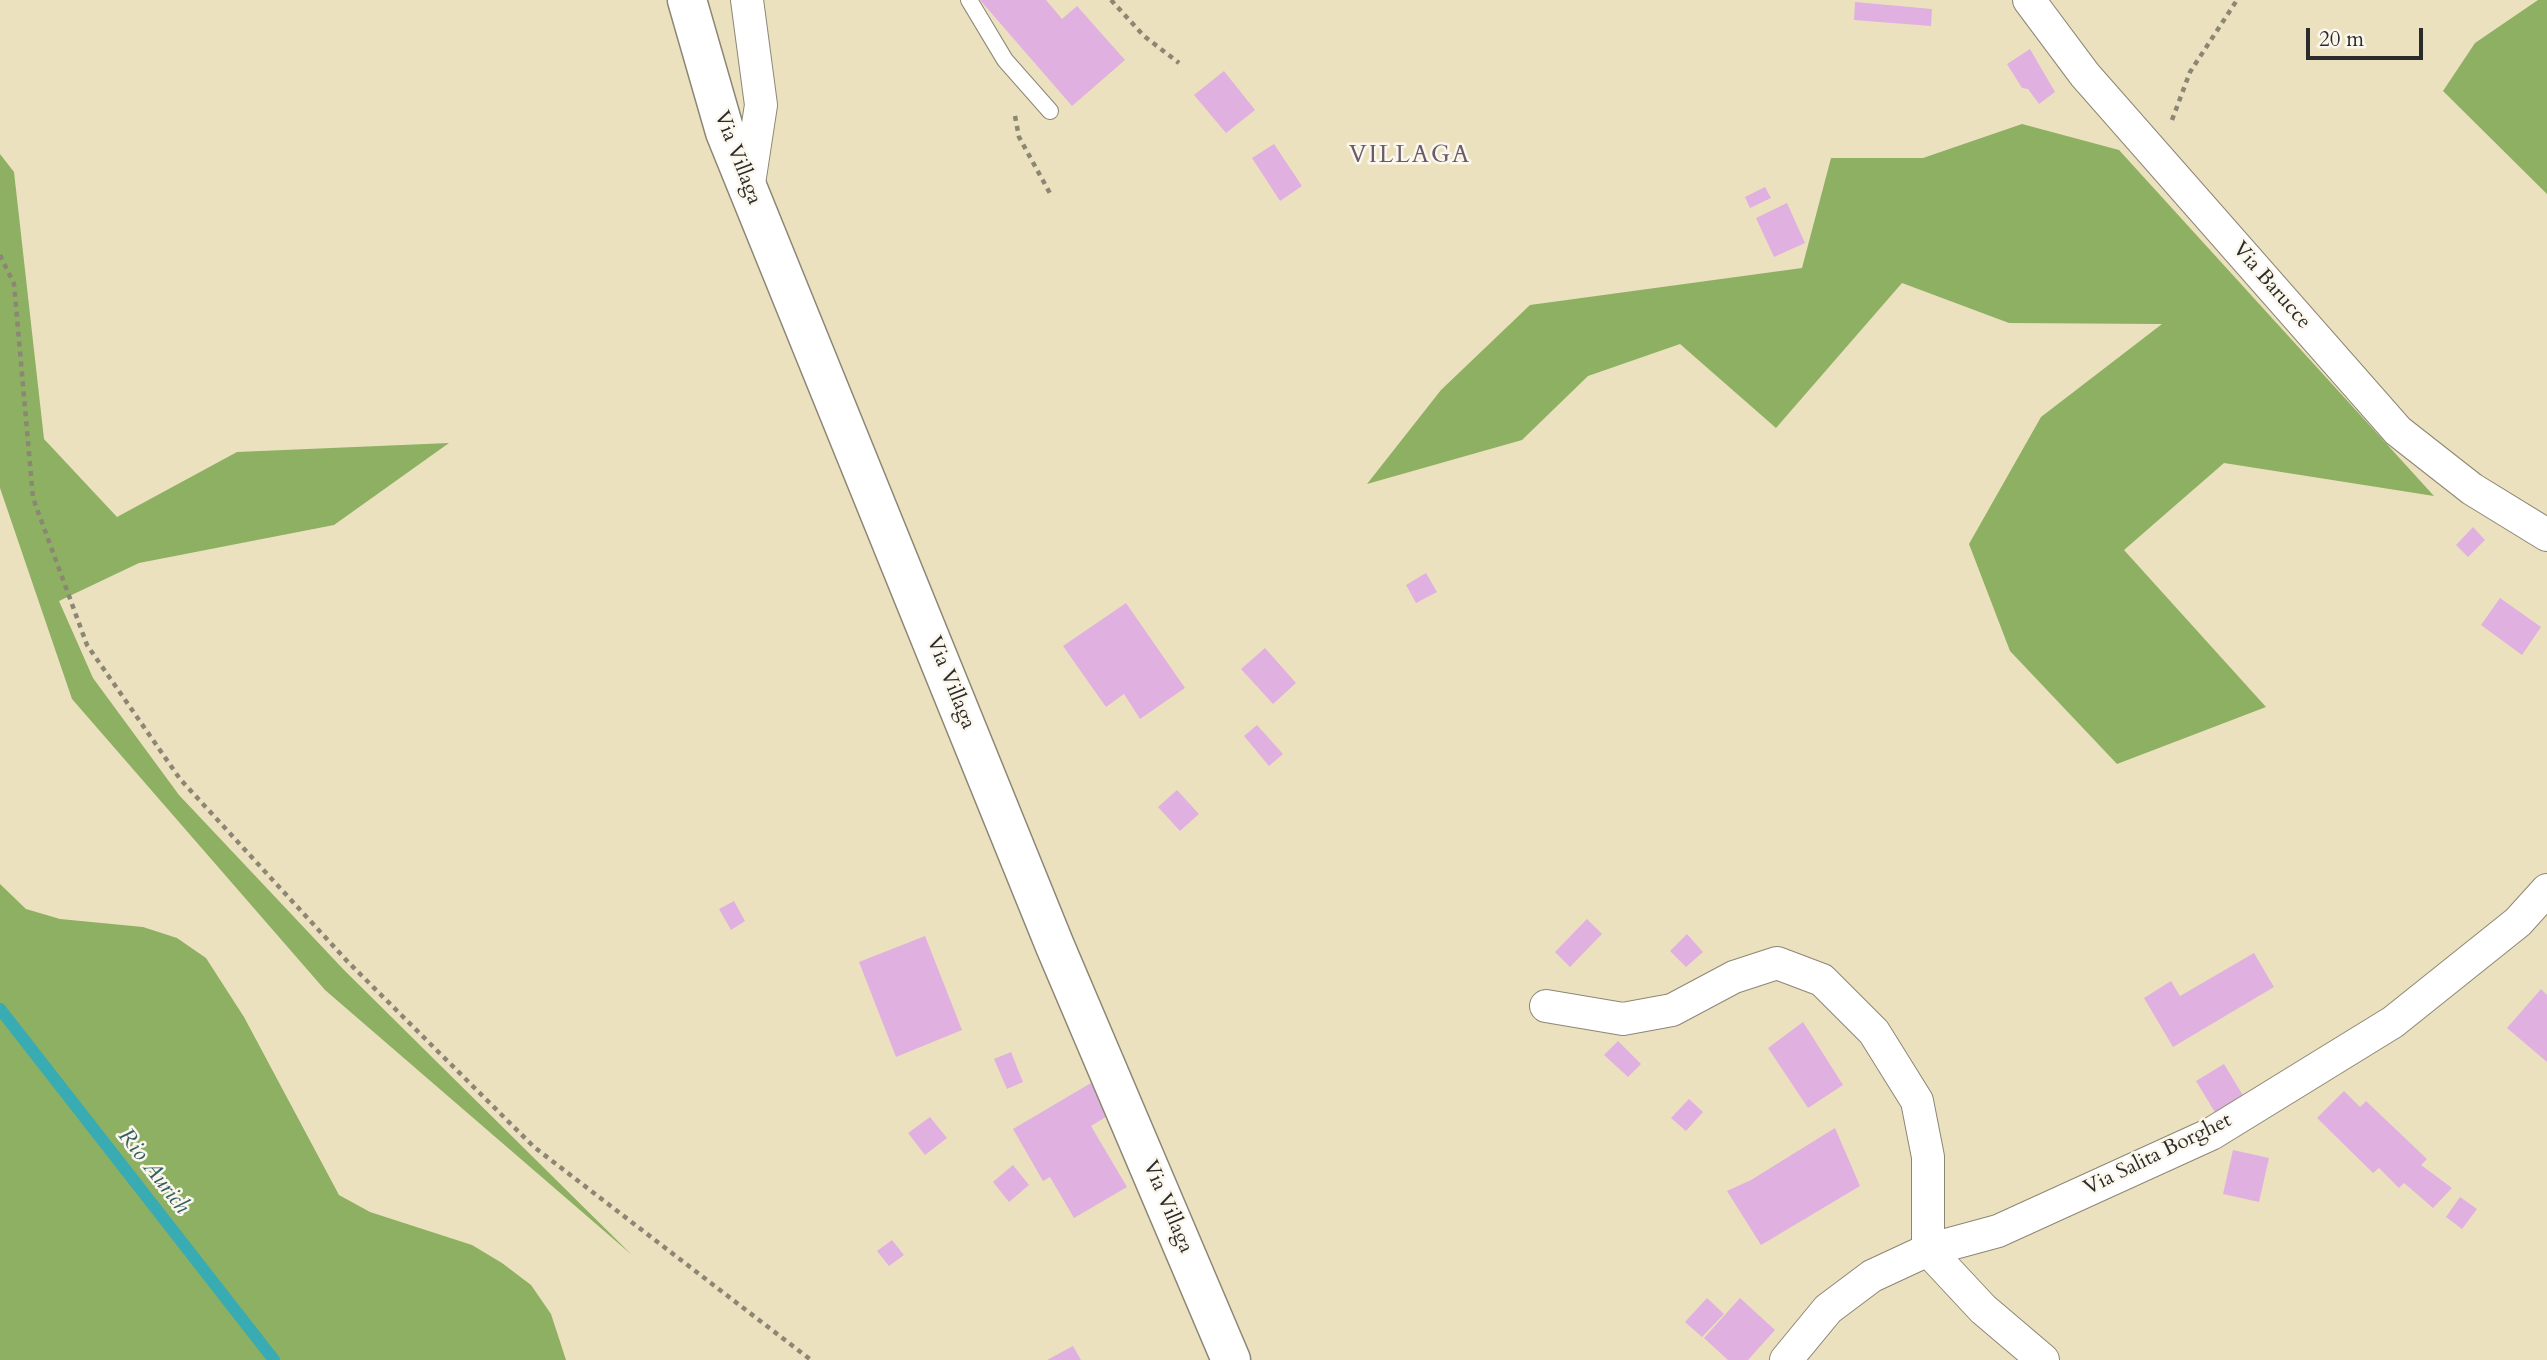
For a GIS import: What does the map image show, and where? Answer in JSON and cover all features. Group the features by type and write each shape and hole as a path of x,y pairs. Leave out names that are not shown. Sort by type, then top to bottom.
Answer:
{"street":[{"name":"Via Villaga","path":"687,0 725,132 748,190 1055,946 1231,1360"},
{"name":"Via Barucce","path":"2029,0 2085,75 2398,430 2472,489 2547,535"},
{"path":"748,190 761,105 749,1"},
{"name":"Via Salita Borghet","path":"1786,1360 1828,1309 1872,1276 1928,1250 1998,1231 2211,1134 2393,1021 2518,922 2547,890"},
{"path":"1546,1006 1623,1018 1672,1010 1734,977 1777,963 1822,980 1874,1032 1917,1101 1928,1157 1928,1250 1983,1309 2043,1360"}],"lane":[{"path":"969,0 1005,60 1050,111"}],"path":[{"path":"1111,0 1144,36 1179,63"},
{"path":"2175,177 2172,119 2190,72 2237,0"},
{"path":"1005,60 1019,137 1052,197"},
{"path":"0,255 15,284 33,498 87,645 180,779 348,962 534,1147 811,1360"}],"green space":[{"path":"2538,0 2547,0 2547,194 2443,91 2475,43"},
{"path":"2022,124 2119,150 2434,496 2224,463 2124,550 2266,707 2117,764 2010,651 1969,544 2041,417 2162,324 2009,323 1902,283 1776,428 1680,344 1588,376 1522,440 1367,484 1441,390 1530,305 1802,268 1831,158 1923,158"},
{"path":"0,154 14,172 44,439 117,517 237,452 449,443 334,525 139,563 59,601 93,678 179,795 344,970 632,1255 325,990 72,699 0,488"},
{"path":"0,884 26,909 60,919 143,927 177,938 206,958 244,1017 339,1195 370,1212 472,1245 502,1263 531,1285 551,1314 566,1360 0,1360"}],"building":[{"path":"980,0 1046,0 1062,19 1077,6 1125,60 1072,106"},
{"path":"1855,2 1932,9 1931,26 1854,20"},
{"path":"2030,49 2055,92 2039,104 2028,89 2022,88 2007,64"},
{"path":"1224,71 1255,110 1226,133 1194,95"},
{"path":"1274,144 1302,186 1280,201 1252,158"},
{"path":"1765,187 1771,198 1750,208 1745,197"},
{"path":"1787,203 1805,243 1774,257 1756,218"},
{"path":"2473,527 2485,540 2468,557 2456,545"},
{"path":"1426,573 1437,592 1416,603 1406,585"},
{"path":"2500,598 2541,627 2522,655 2481,625"},
{"path":"1126,603 1185,688 1140,719 1124,694 1106,707 1063,646"},
{"path":"1265,648 1296,683 1273,704 1241,669"},
{"path":"1257,725 1283,754 1269,766 1244,736"},
{"path":"1177,790 1199,814 1180,831 1158,807"},
{"path":"734,901 745,921 731,930 719,909"},
{"path":"1587,919 1602,934 1570,967 1555,952"},
{"path":"1687,934 1703,952 1686,967 1670,951"},
{"path":"925,936 962,1030 896,1057 859,962"},
{"path":"2254,953 2274,987 2173,1047 2144,998 2171,981 2180,996"},
{"path":"2541,989 2547,995 2547,1062 2507,1028"},
{"path":"1803,1022 1843,1085 1808,1108 1768,1048"},
{"path":"1618,1041 1641,1064 1628,1077 1604,1055"},
{"path":"1011,1052 1023,1082 1007,1089 994,1059"},
{"path":"2224,1064 2247,1102 2219,1119 2196,1081"},
{"path":"1091,1083 1109,1115 1091,1126 1127,1187 1074,1218 1050,1177 1043,1181 1013,1129"},
{"path":"2344,1091 2360,1107 2366,1101 2427,1159 2421,1165 2452,1188 2433,1208 2404,1183 2399,1188 2379,1168 2373,1173 2317,1118"},
{"path":"1689,1099 1703,1112 1686,1131 1671,1118"},
{"path":"930,1117 947,1138 925,1155 908,1133"},
{"path":"1835,1128 1860,1186 1761,1245 1727,1191 1751,1180"},
{"path":"2233,1150 2269,1158 2259,1202 2223,1194"},
{"path":"1013,1165 1029,1185 1009,1202 993,1182"},
{"path":"2460,1197 2477,1209 2462,1229 2446,1217"},
{"path":"892,1240 904,1255 889,1266 877,1251"},
{"path":"1707,1298 1724,1314 1702,1337 1685,1322"},
{"path":"1740,1298 1775,1330 1748,1360 1728,1360 1704,1338"},
{"path":"1073,1346 1081,1360 1047,1360"}],"waterway":[{"name":"Rio Aurich","path":"0,1009 274,1360"}],"district":[{"name":"VILLAGA","path":"1410,156"}]}
